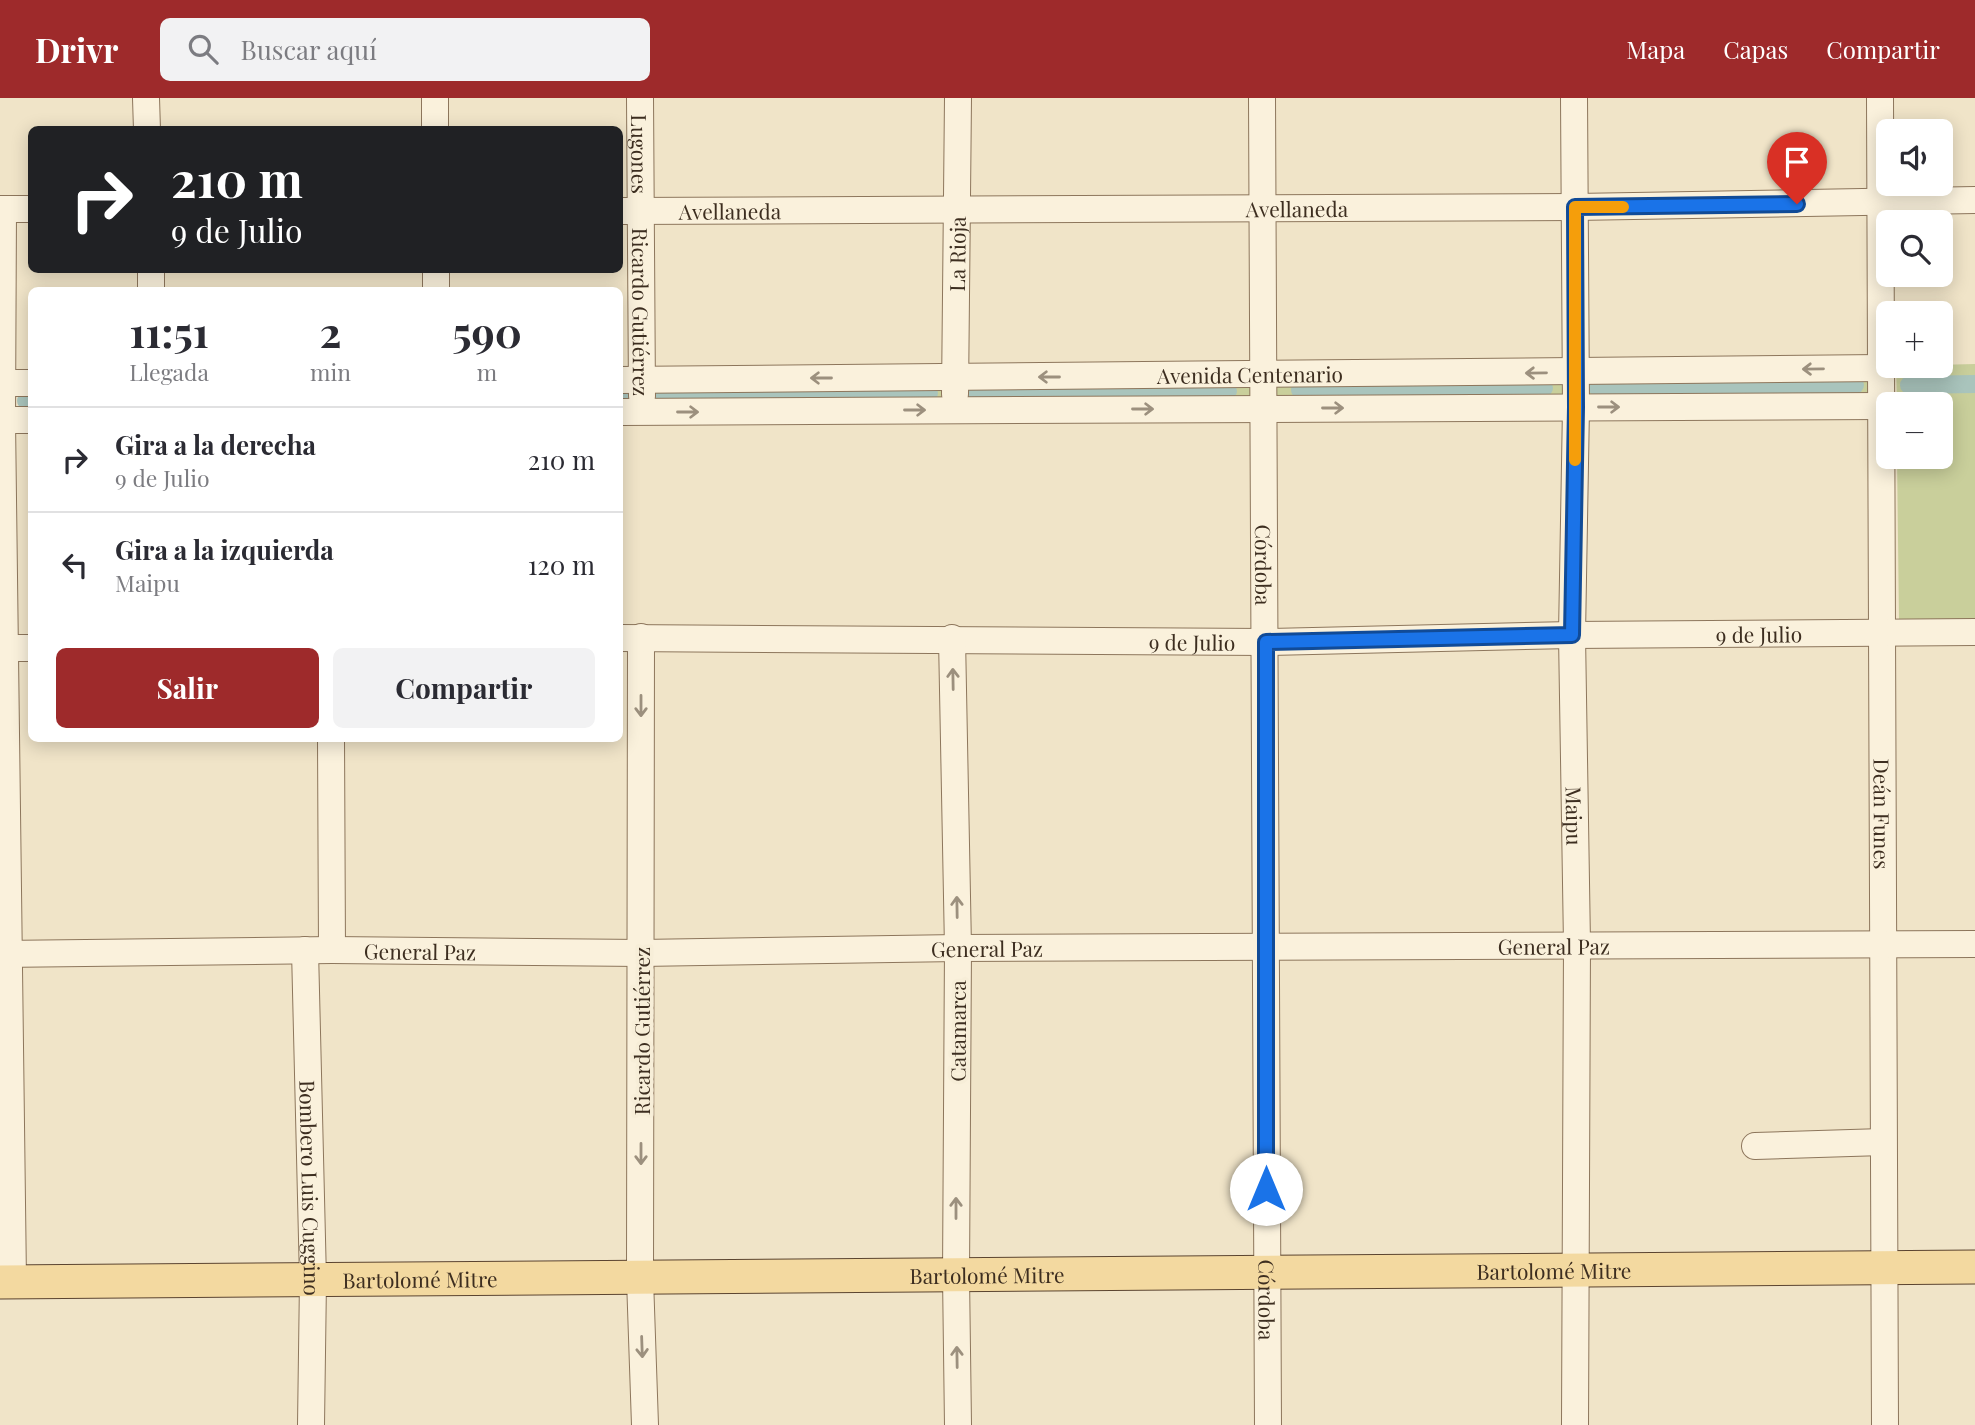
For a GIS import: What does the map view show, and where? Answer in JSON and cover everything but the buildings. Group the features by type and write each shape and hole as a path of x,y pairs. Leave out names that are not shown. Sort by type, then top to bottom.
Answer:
{"main road":[{"name":"Bartolomé Mitre","path":"6,1282 1975,1267"}],"street":[{"path":"146,98 147,126"},
{"path":"435,98 435,126"},
{"name":"Lugones","path":"630,210 640,98"},
{"name":"La Rioja","path":"954,410 959,210 958,98"},
{"name":"Córdoba","path":"1262,98 1268,946 1268,1425"},
{"name":"Maipu","path":"1574,98 1576,407 1572,635 1577,944 1575,1425"},
{"name":"Deán Funes","path":"1880,98 1881,301"},
{"name":"Avellaneda","path":"630,210 1575,207 1975,200"},
{"path":"6,1282 5,954 13,648 1,519 1,209 28,209"},
{"name":"Ricardo Gutiérrez","path":"630,210 631,412"},
{"name":"Avenida Centenario","path":"631,379 1876,368"},
{"path":"2,383 28,383"},
{"name":"Avenida Centenario","path":"631,412 1876,406"},
{"path":"2,420 28,419"},
{"name":"Deán Funes","path":"1881,469 1884,944 1882,1268 1885,1425"},
{"name":"9 de Julio","path":"630,638 1266,642 1572,635 1975,632"},
{"name":"Ricardo Gutiérrez","path":"630,638 641,953 640,1279 645,1425"},
{"name":"Catamarca","path":"952,638 958,948 958,1425"},
{"path":"331,742 332,950"},
{"name":"General Paz","path":"5,954 305,950 641,953 958,948 1975,944"},
{"name":"Bombero Luis Cuggino","path":"305,950 313,1280 312,1425"},
{"path":"1755,1146 1883,1142"}],"green space":[{"path":"1975,364 1975,620 1899,621 1897,469 1953,469 1953,392 1897,392 1896,378 1953,378 1953,365"},
{"path":"1875,373 1875,401 623,408 623,383"}],"waterway":[{"path":"1909,385 1975,384"},
{"path":"1597,387 1855,385"},
{"path":"1300,390 1544,388"},
{"path":"971,393 1228,391"},
{"path":"664,396 929,393"}],"slow traffic":[{"path":"1575,460 1575,207 1623,207"}],"route":[{"path":"1266,1189 1266,642 1572,635 1576,407 1575,207 1797,204"}]}
